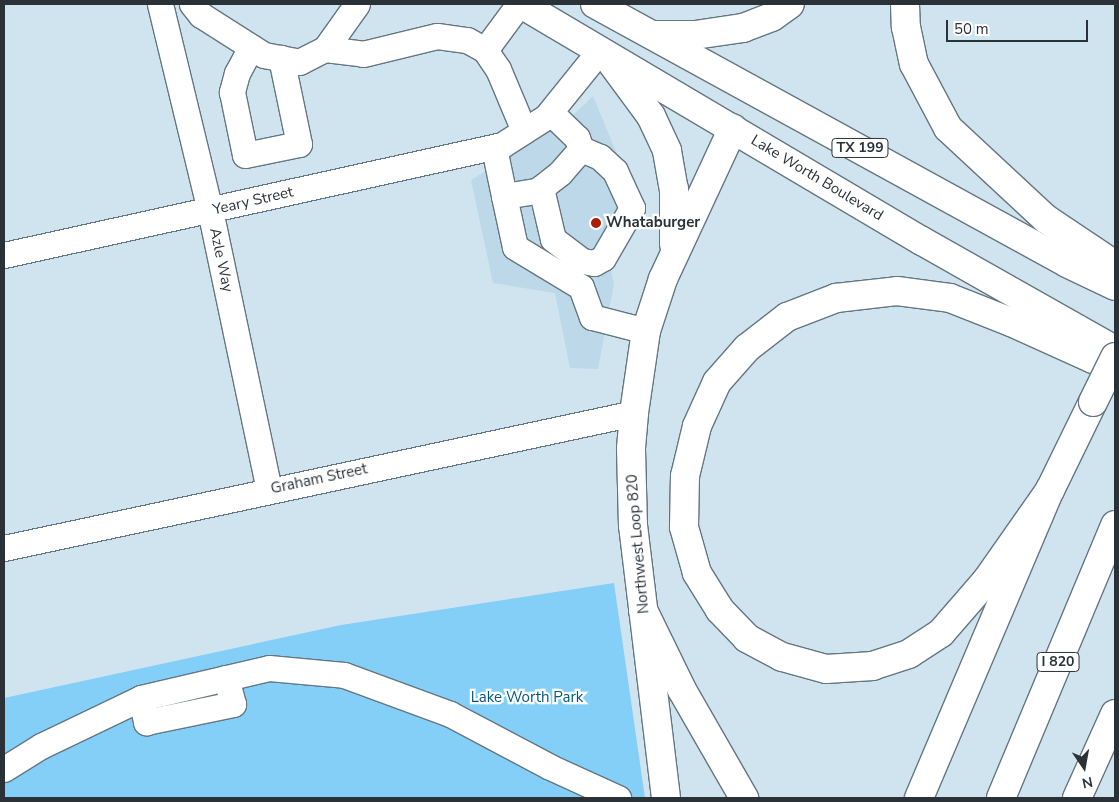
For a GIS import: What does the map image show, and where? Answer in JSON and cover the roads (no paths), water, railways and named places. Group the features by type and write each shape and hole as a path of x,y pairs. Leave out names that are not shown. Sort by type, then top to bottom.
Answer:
{"main road":[{"name":"Lake Worth Boulevard","path":"520,4 1115,350"},
{"path":"652,35 696,35 743,28 772,16 790,4"},
{"path":"905,4 906,28 914,64 948,128 1031,206 1115,265"},
{"path":"611,8 603,52 651,116 667,151 674,189 674,250"},
{"name":"TX 199","path":"611,8 652,35 1067,263 1115,286"},
{"name":"Northwest Loop 820","path":"666,798 643,610 631,491 634,413 646,332 674,250 733,128"},
{"path":"1050,490 982,587 941,633 909,654 873,666 826,669 782,657 747,638 720,610 697,573 684,527 685,476 697,426 716,382 747,348 787,317 836,298 897,291 950,298 1012,322 1093,359 1115,364"},
{"path":"919,798 1050,490 1115,357"},
{"name":"I 820","path":"1001,798 1115,525"},
{"path":"643,610 682,690 744,798"},
{"path":"1077,798 1115,714"}],"street":[{"path":"192,4 201,14 264,55 299,62 325,48 357,4"},
{"path":"485,50 520,4"},
{"name":"Azle Way","path":"165,5 269,489"},
{"path":"325,48 363,54 437,36 467,40 485,50 498,69 524,131"},
{"path":"251,47 237,73 232,92 245,155 298,144 281,58"},
{"path":"603,52 550,112 498,147 504,196 515,247 581,287 592,317 646,332"},
{"path":"541,188 553,239 582,261 594,263 603,258 632,208 615,171 600,157 581,149 577,138 550,112"},
{"name":"Yeary Street","path":"4,255 498,147"},
{"path":"504,196 541,188 560,173 581,149"},
{"name":"Graham Street","path":"4,548 269,489 634,413"},
{"path":"4,769 41,746 141,698 269,668 344,675 450,714 550,767 618,798"}],"place":[{"name":"Whataburger","path":"596,223"}],"park label":[{"name":"Lake Worth Park","path":"527,698"}]}
